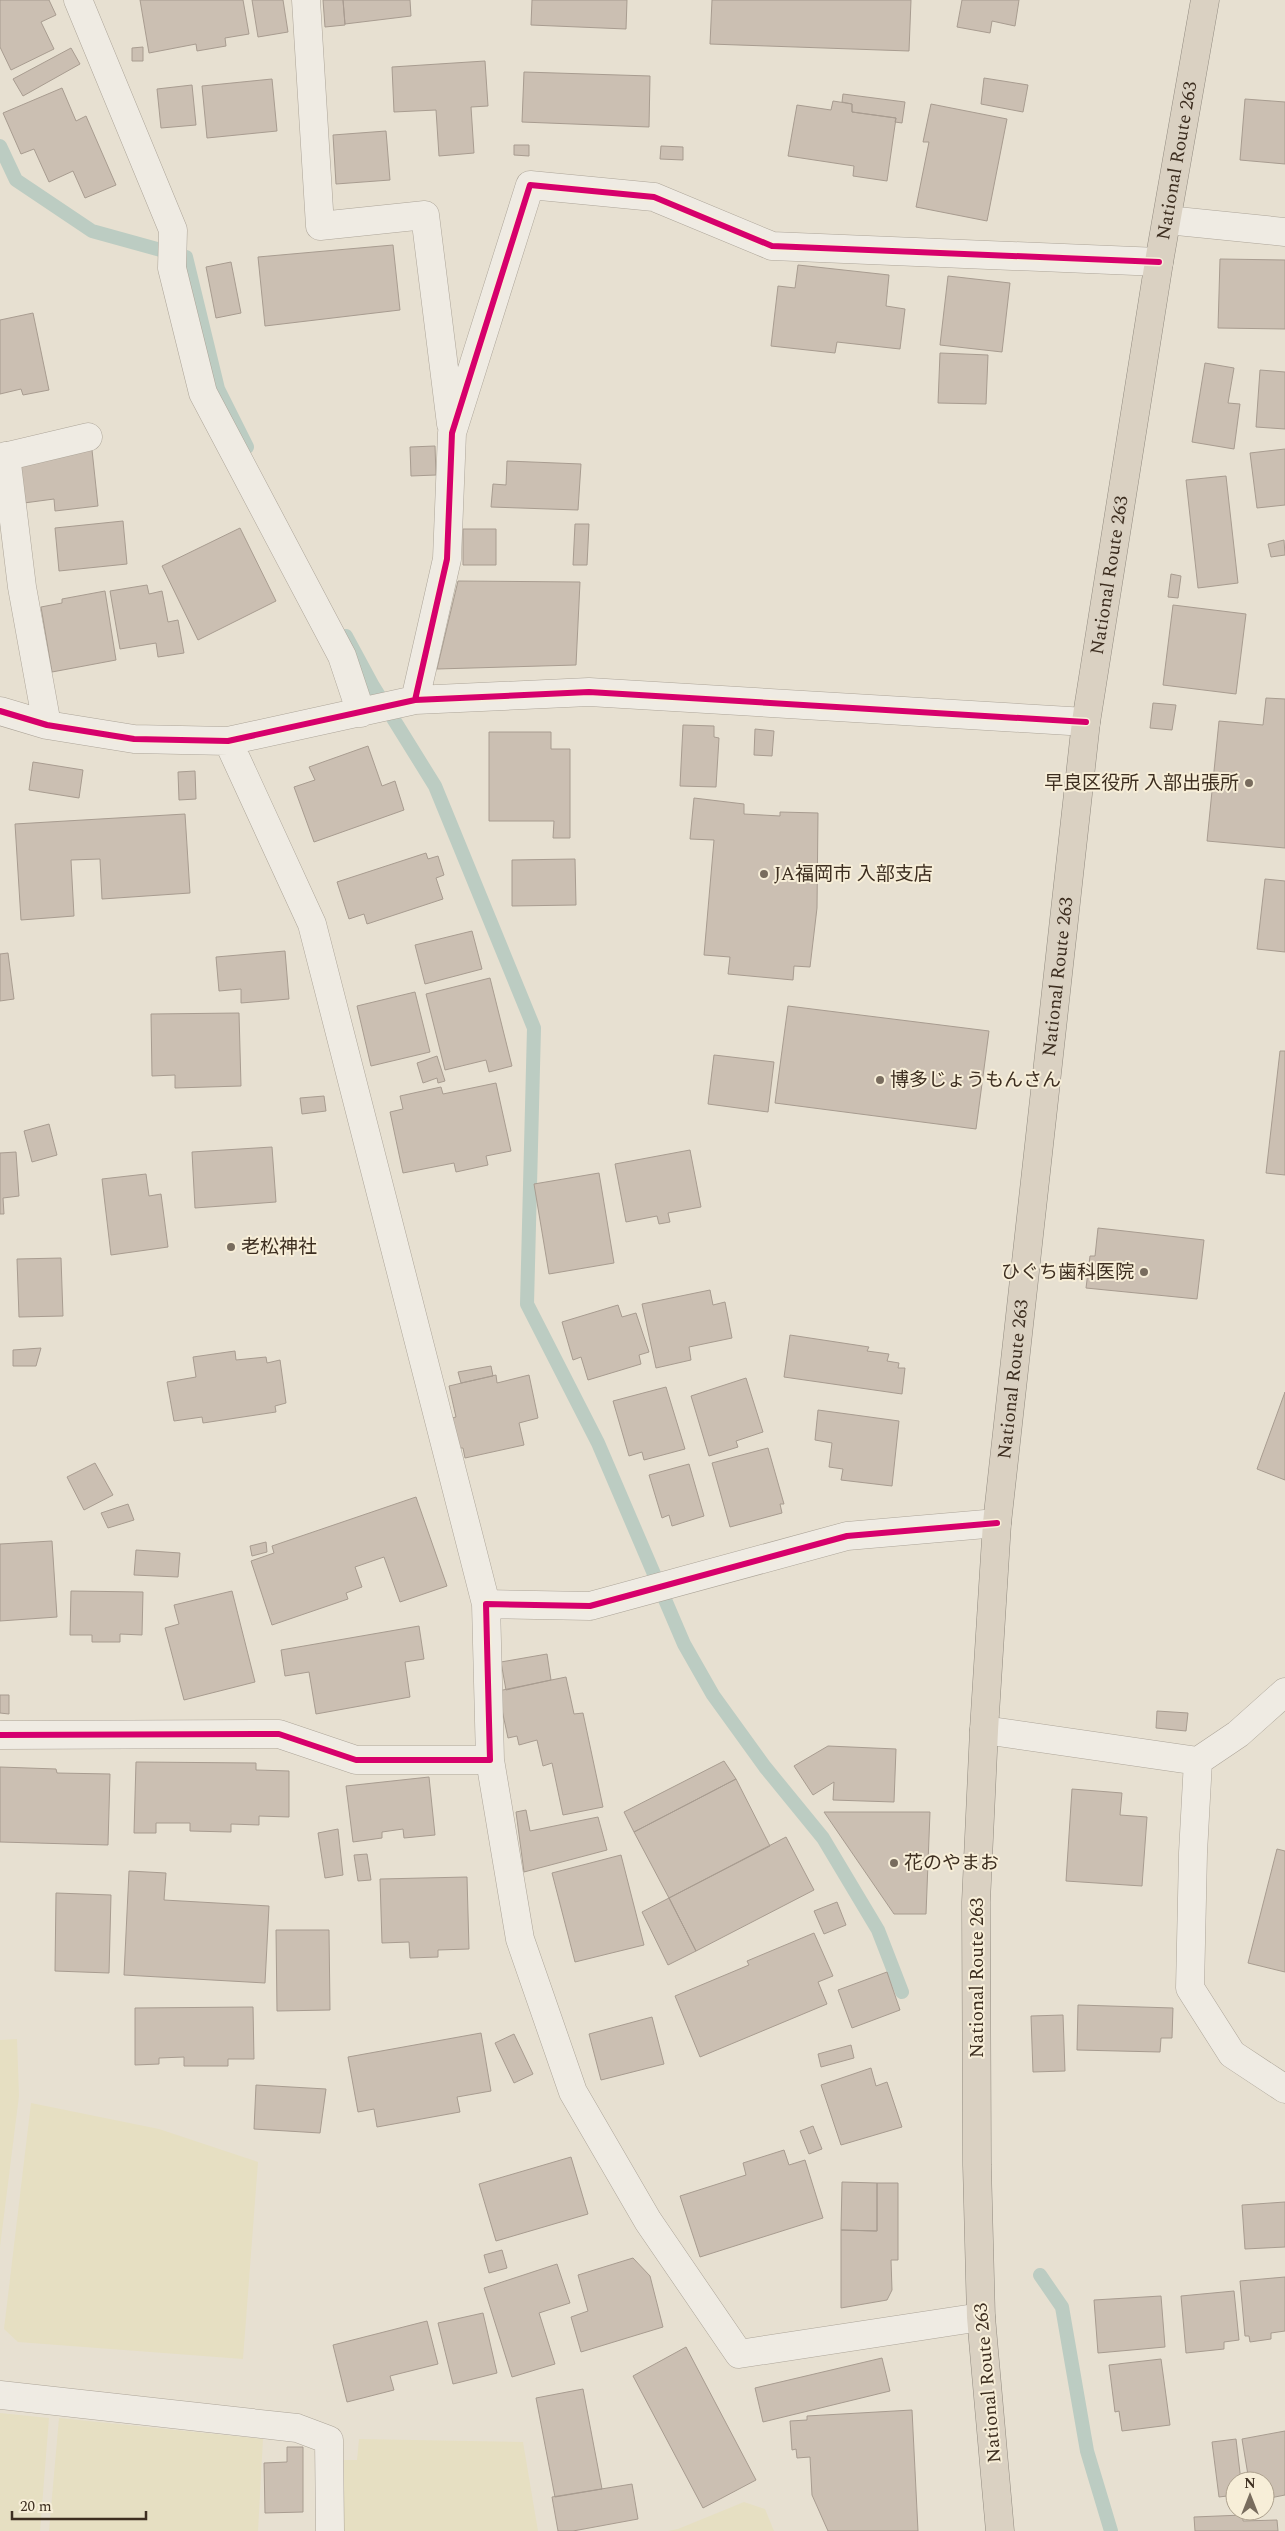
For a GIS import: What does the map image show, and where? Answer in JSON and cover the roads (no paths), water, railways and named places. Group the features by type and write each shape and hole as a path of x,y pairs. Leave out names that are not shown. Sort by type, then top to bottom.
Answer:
{"highway":[{"name":"National Route 263","path":"1000,2531 981,2317 977,2165 976,1902 984,1730 997,1523 1086,722 1159,262 1205,0"}],"street":[{"path":"78,0 173,230 172,268 203,393 342,656 365,712"},
{"path":"306,0 320,226 425,215 452,432 446,559 408,702"},
{"path":"452,432 530,185 654,196 772,246 1159,262"},
{"path":"1167,220 1285,232"},
{"path":"47,725 22,587 3,457 88,437"},
{"path":"0,711 47,725 134,739 228,740 408,702 589,692 1086,722"},
{"path":"228,740 312,924 486,1604 490,1760 520,1939 573,2092 648,2221 739,2354 981,2317"},
{"path":"486,1604 590,1606 848,1536 997,1523"},
{"path":"984,1730 1198,1761 1238,1734 1285,1692"},
{"path":"0,1735 279,1734 356,1760 490,1760"},
{"path":"1198,1761 1192,1853 1190,1988 1232,2054 1285,2089"},
{"path":"0,2395 297,2428 329,2440 330,2531"}],"waterway":[{"path":"0,146 16,180 92,231 186,257 218,389 247,447"},
{"path":"346,636 373,686 435,786 534,1028 527,1304 598,1443 684,1644 713,1695 765,1767 823,1838 878,1930 902,1992"},
{"path":"1040,2275 1062,2307 1087,2451 1111,2531"}],"place":[{"name":"早良区役所 入部出張所","path":"1249,783"},
{"name":"JA福岡市 入部支店","path":"764,874"},
{"name":"博多じょうもんさん","path":"880,1080"},
{"name":"老松神社","path":"231,1247"},
{"name":"ひぐち歯科医院","path":"1144,1272"},
{"name":"花のやまお","path":"894,1863"}]}
